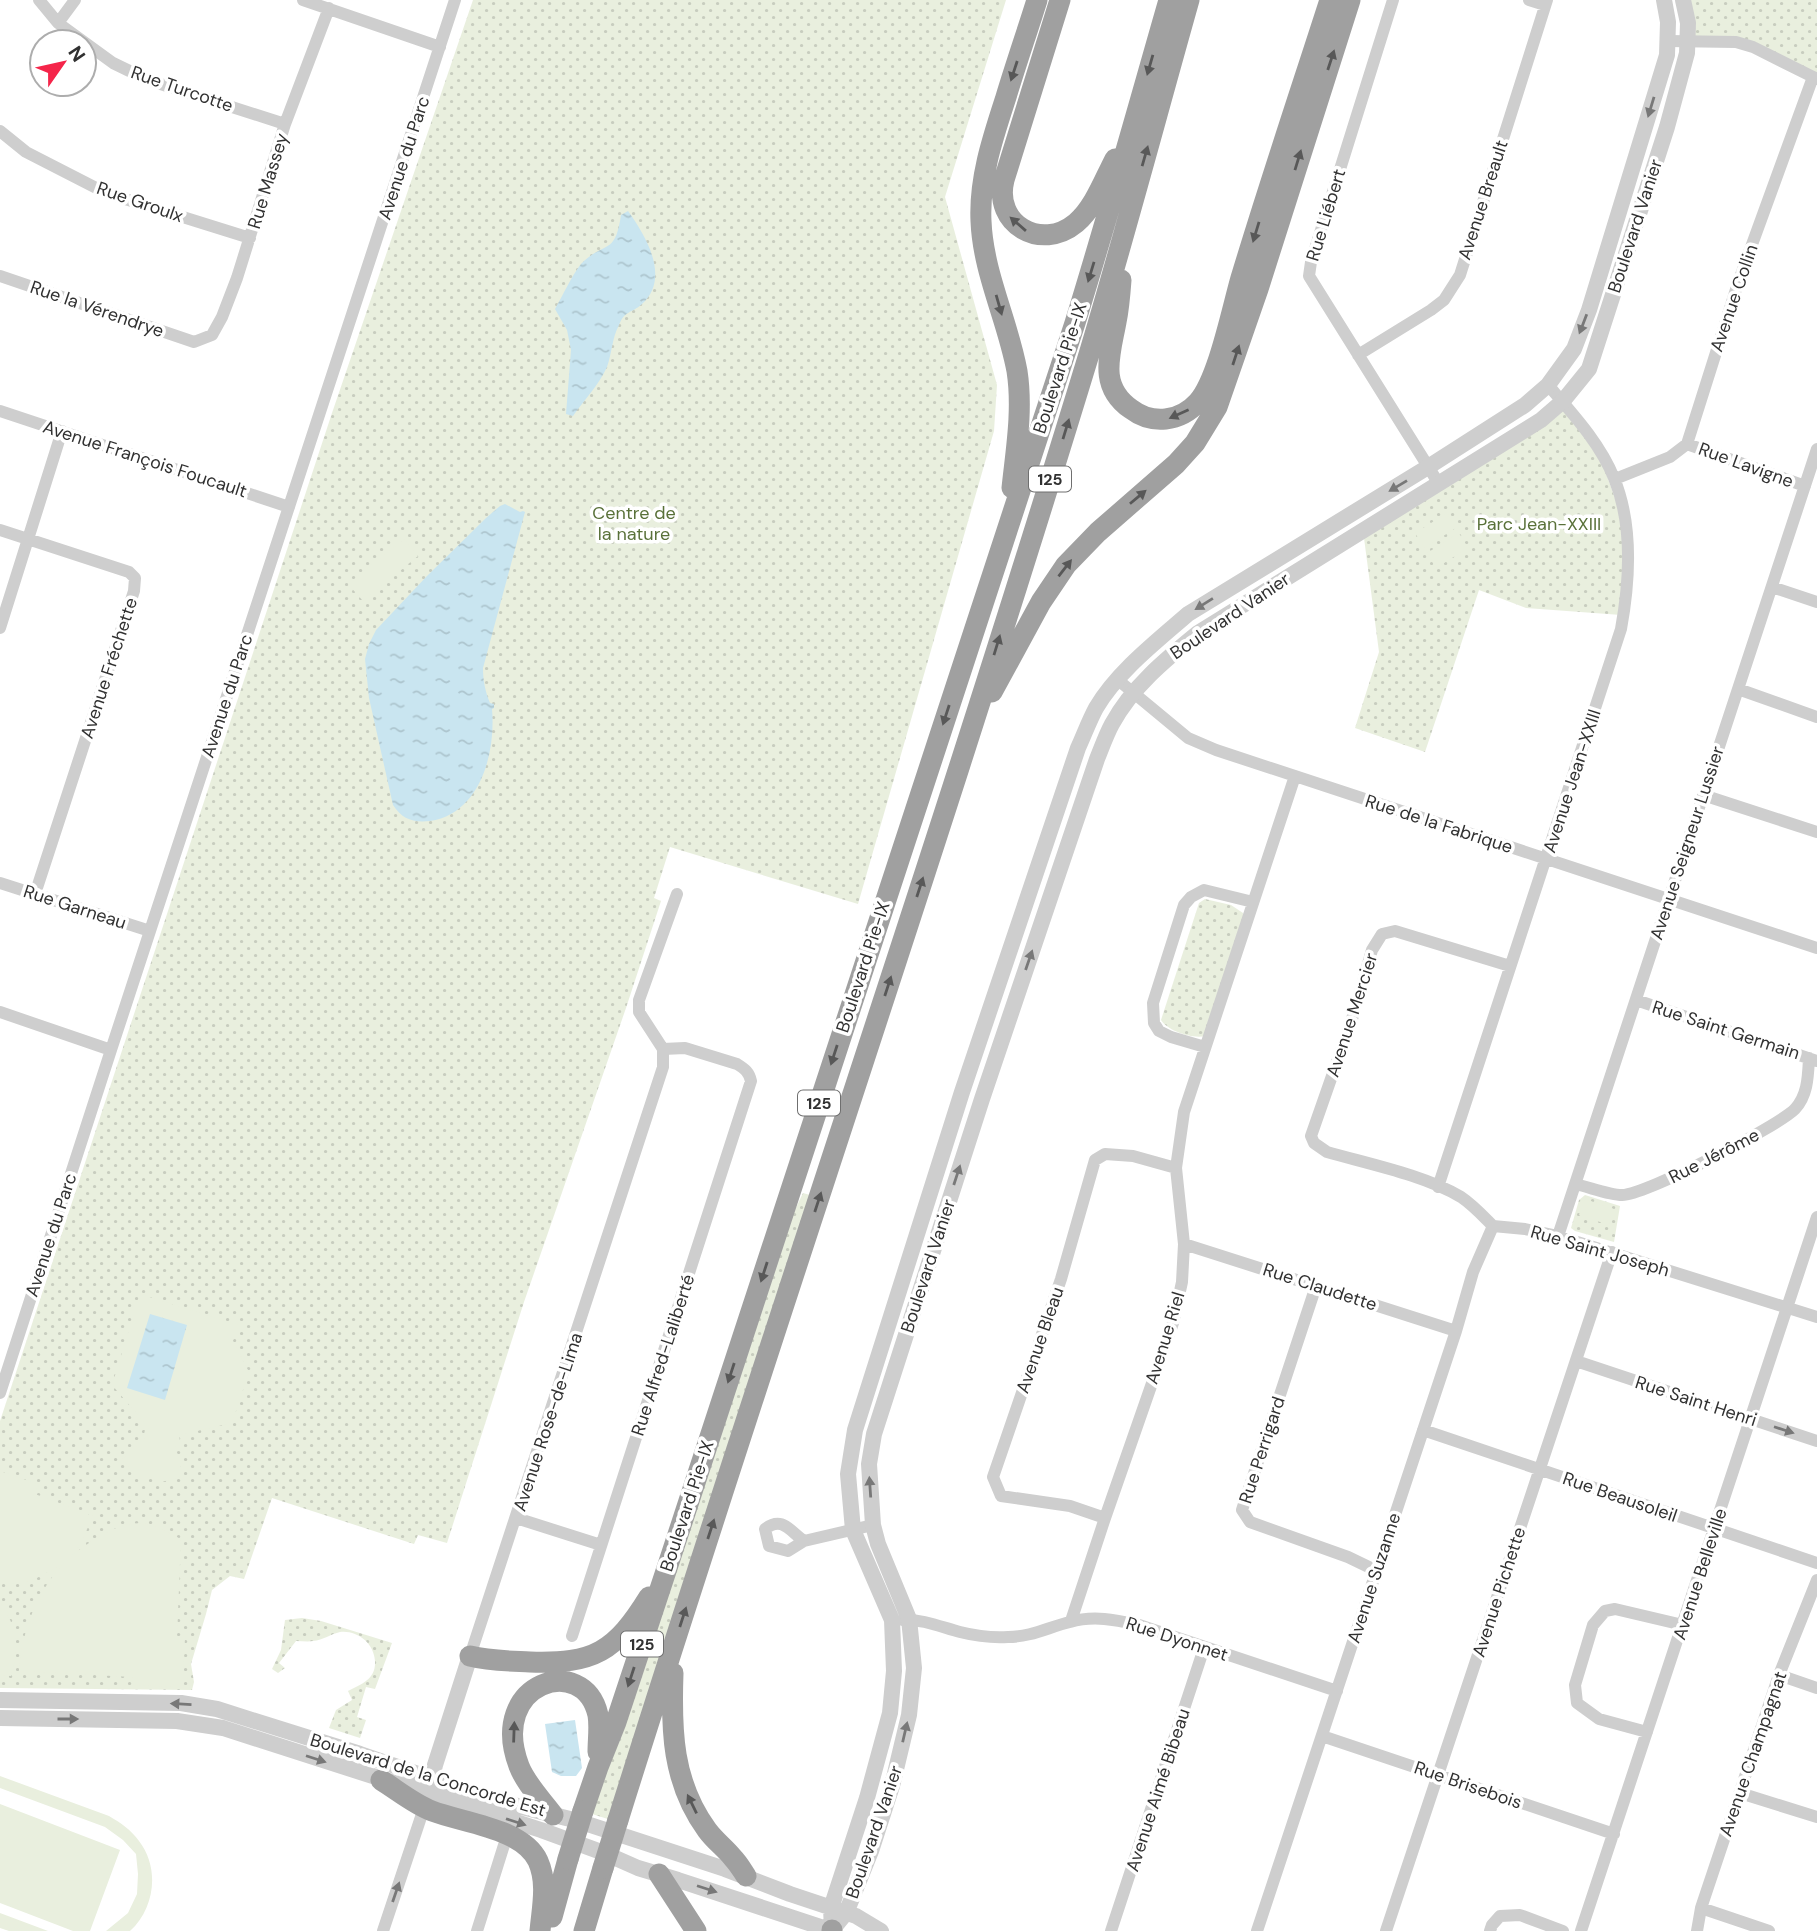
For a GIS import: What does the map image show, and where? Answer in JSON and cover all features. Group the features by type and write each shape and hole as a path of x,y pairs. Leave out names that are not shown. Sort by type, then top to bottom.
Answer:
{"highway":[{"path":"1008,529 1019,422 1019,394 1015,362 984,251 981,202 990,146 1037,0"},
{"path":"1060,0 1002,186 1003,204 1010,218 1024,230 1041,236 1055,234 1072,226 1083,217 1131,129"},
{"name":"Boulevard Pie-IX","path":"548,1931 583,1811 616,1722 1008,529 1111,207 1169,0"},
{"name":"Boulevard Pie-IX","path":"586,1926 673,1646 970,734 1092,345 1189,0"},
{"path":"1127,222 1117,320 1109,360 1109,379 1120,400 1136,413 1153,419 1170,419 1183,414 1198,402 1214,372 1241,278 1330,0"},
{"path":"970,734 1041,602 1066,565 1098,532 1176,464 1195,443 1214,414 1223,396 1250,314 1350,0"},
{"path":"470,1657 550,1662 580,1660 594,1655 613,1643 630,1626 668,1565"},
{"path":"673,1646 672,1733 682,1781 705,1828 746,1876"},
{"path":"553,1815 520,1770 515,1754 514,1720 521,1701 528,1693 541,1684 562,1681 578,1687 588,1696 596,1709 598,1719 598,1767"},
{"path":"381,1780 428,1793 528,1847 537,1858 544,1879 540,1931"},
{"path":"659,1874 696,1931"}],"street":[{"name":"Rue Turcotte","path":"39,0 58,23 113,63 148,80 285,124"},
{"path":"58,23 75,0"},
{"path":"303,0 440,47"},
{"name":"Avenue du Parc","path":"0,1393 455,0"},
{"name":"Rue Liébert","path":"1393,0 1311,262 1309,276 1438,484"},
{"path":"1529,0 1546,3"},
{"name":"Boulevard Vanier","path":"832,1931 891,1710 894,1671 892,1620 853,1530 848,1474 855,1430 962,1091 1078,748 1096,708 1118,680 1153,644 1188,614 1428,467 1524,405 1548,385 1574,349 1589,310 1667,55 1668,22 1664,0"},
{"name":"Boulevard Vanier","path":"839,1910 871,1852 892,1786 909,1714 914,1668 909,1619 878,1544 873,1525 869,1464 874,1434 982,1099 1097,759 1112,724 1164,660 1198,633 1541,420 1563,401 1589,369 1667,127 1687,53 1687,20 1683,0"},
{"name":"Avenue Breault","path":"1358,355 1432,310 1444,300 1460,275 1546,3"},
{"name":"Rue Massey","path":"194,342 212,335 222,317 250,238 285,124 329,8"},
{"path":"1668,41 1736,42 1753,47 1815,78"},
{"name":"Avenue Collin","path":"1687,444 1738,284 1815,78"},
{"name":"Rue Groulx","path":"0,131 26,152 106,193 250,238"},
{"name":"Rue la Vérendrye","path":"0,276 194,342"},
{"name":"Avenue Jean-XXIII","path":"1438,1186 1621,629 1627,594 1628,531 1615,479 1600,451 1548,385"},
{"name":"Avenue François Foucault","path":"0,411 289,507"},
{"path":"0,628 62,431"},
{"path":"1615,479 1670,457 1687,444"},
{"name":"Rue Lavigne","path":"1687,444 1805,486"},
{"name":"Avenue Seigneur Lussier","path":"1558,1236 1817,449"},
{"name":"Avenue Fréchette","path":"0,530 129,572 135,578 134,591 34,894"},
{"path":"1772,587 1817,602"},
{"name":"Rue de la Fabrique","path":"1118,680 1188,738 1216,750 1817,948"},
{"path":"1738,689 1817,717"},
{"name":"Avenue Riel","path":"1071,1621 1173,1323 1182,1282 1184,1244 1176,1168 1184,1112 1295,776"},
{"path":"1703,795 1817,832"},
{"name":"Rue Garneau","path":"0,883 150,931"},
{"path":"1205,1047 1171,1037 1159,1031 1154,1023 1153,1003 1184,905 1191,897 1204,890 1253,902"},
{"path":"663,1049 639,1012 639,1000 677,894"},
{"name":"Avenue Mercier","path":"1438,1186 1327,1152 1314,1143 1311,1136 1354,1013 1372,950 1382,934 1395,931 1510,967"},
{"name":"Rue Saint Germain","path":"1636,1000 1813,1060"},
{"path":"0,1012 111,1050"},
{"name":"Rue Alfred-Laliberté","path":"572,1636 750,1088 749,1074 737,1064 685,1048 663,1049"},
{"name":"Avenue Rose-de-Lima","path":"383,1931 663,1067 663,1049"},
{"name":"Rue Jérôme","path":"1575,1184 1622,1195 1635,1192 1671,1178 1767,1129 1795,1108 1806,1090 1813,1060"},
{"name":"Avenue Bleau","path":"1105,1518 1070,1506 1001,1496 993,1477 1061,1279 1096,1160 1105,1154 1133,1156 1176,1168"},
{"path":"1438,1186 1468,1203 1493,1226"},
{"name":"Avenue Belleville","path":"1581,1931 1817,1217"},
{"name":"Rue Saint Joseph","path":"1493,1226 1558,1236 1817,1317"},
{"name":"Avenue Suzanne","path":"1257,1931 1457,1331 1474,1272 1493,1226"},
{"name":"Rue Claudette","path":"1184,1244 1457,1331"},
{"name":"Avenue Pichette","path":"1386,1931 1612,1252"},
{"name":"Rue Perrigard","path":"1316,1286 1242,1510 1251,1522 1348,1557 1377,1571"},
{"name":"Rue Saint Henri","path":"1576,1360 1817,1441"},
{"name":"Rue Beausoleil","path":"1423,1430 1817,1563"},
{"path":"516,1518 601,1545"},
{"path":"804,1541 873,1525"},
{"name":"Avenue Champagnat","path":"1697,1931 1701,1908 1779,1675 1817,1580"},
{"path":"1647,1732 1599,1719 1577,1703 1575,1685 1593,1625 1605,1611 1615,1609 1683,1625"},
{"name":"Rue Dyonnet","path":"892,1620 930,1622 972,1635 1009,1637 1024,1636 1071,1621 1111,1619 1139,1625 1337,1691"},
{"name":"Avenue Aimé Bibeau","path":"1111,1931 1204,1648"},
{"path":"1779,1675 1817,1688"},
{"name":"Boulevard de la Concorde Est","path":"0,1700 199,1705 248,1718 428,1793 541,1830 638,1868 832,1931"},
{"name":"Boulevard de la Concorde Est","path":"0,1718 165,1720 204,1724 381,1780"},
{"name":"Rue Brisebois","path":"1322,1736 1614,1834"},
{"name":"Boulevard de la Concorde Est","path":"428,1793 494,1800 647,1843 860,1917 881,1931"},
{"path":"1740,1793 1817,1817"},
{"path":"477,1931 504,1845"},
{"path":"1701,1908 1769,1931"},
{"path":"1490,1931 1500,1916 1520,1915 1563,1931"}],"green space":[{"name":"Centre de la nature","path":"473,0 1006,0 945,197 997,385 994,431 858,904 670,847 654,898 661,901 524,1302 447,1543 418,1535 414,1544 272,1498 244,1579 230,1576 212,1590 191,1664 194,1682 192,1690 0,1688 0,1421 332,413"},
{"path":"1683,0 1817,0 1817,77 1743,41 1690,43"},
{"name":"Parc Jean-XXIII","path":"1565,407 1596,446 1627,531 1621,615 1526,608 1479,590 1425,752 1355,728 1379,652 1364,538"},
{"path":"1447,513 1456,528 1424,548 1415,533"},
{"path":"1459,533 1468,548 1436,568 1427,553"},
{"path":"404,539 418,556 363,601 348,584"},
{"path":"1205,899 1231,905 1243,913 1245,920 1205,1036 1194,1036 1175,1031 1161,1020 1199,903"},
{"path":"803,1193 810,1195 611,1820 592,1814 791,1218"},
{"path":"1585,1195 1620,1206 1614,1242 1571,1228 1579,1200"},
{"path":"1585,1199 1614,1209 1609,1225 1579,1215"},
{"path":"140,1294 238,1325 233,1341 249,1372 232,1423 179,1435 180,1442 175,1444 183,1477 161,1482 134,1473 122,1459 148,1436 144,1432 149,1428 112,1385"},
{"path":"0,1471 38,1484 35,1494 93,1516 80,1545 72,1555 107,1532 136,1523 159,1528 181,1539 177,1637 185,1637 183,1682 177,1687 133,1685 132,1677 19,1671 23,1642 32,1613 54,1574 64,1563 27,1581 0,1584"},
{"path":"0,1603 11,1621 16,1638 16,1656 11,1676 0,1675"},
{"path":"302,1618 321,1621 392,1643 375,1689 366,1687 357,1717 366,1720 360,1738 329,1728 336,1710 352,1700 348,1691 371,1677 375,1667 372,1649 363,1639 346,1632 317,1640 296,1641 279,1663 285,1668 278,1673 272,1669 281,1650 285,1620"},
{"path":"0,1776 109,1816 136,1837 150,1863 152,1887 145,1911 130,1931 106,1931 128,1913 137,1894 136,1854 105,1827 0,1788"},
{"path":"0,1804 120,1850 90,1931 73,1931 0,1903"},
{"path":"0,1913 48,1931 9,1931 0,1928"}],"water":[{"path":"628,211 642,232 653,257 655,282 642,304 621,320 607,367 600,380 573,416 566,414 571,350 567,330 555,309 581,264 612,243 621,215"},
{"path":"505,504 525,512 483,668 487,694 490,703 494,704 487,762 473,794 461,807 447,816 430,821 413,821 400,814 393,805 369,698 365,659 369,644 376,630 427,576 486,518"},
{"path":"150,1314 187,1325 165,1400 127,1388"},
{"path":"575,1720 582,1768 576,1776 561,1776 552,1772 545,1724"}]}
